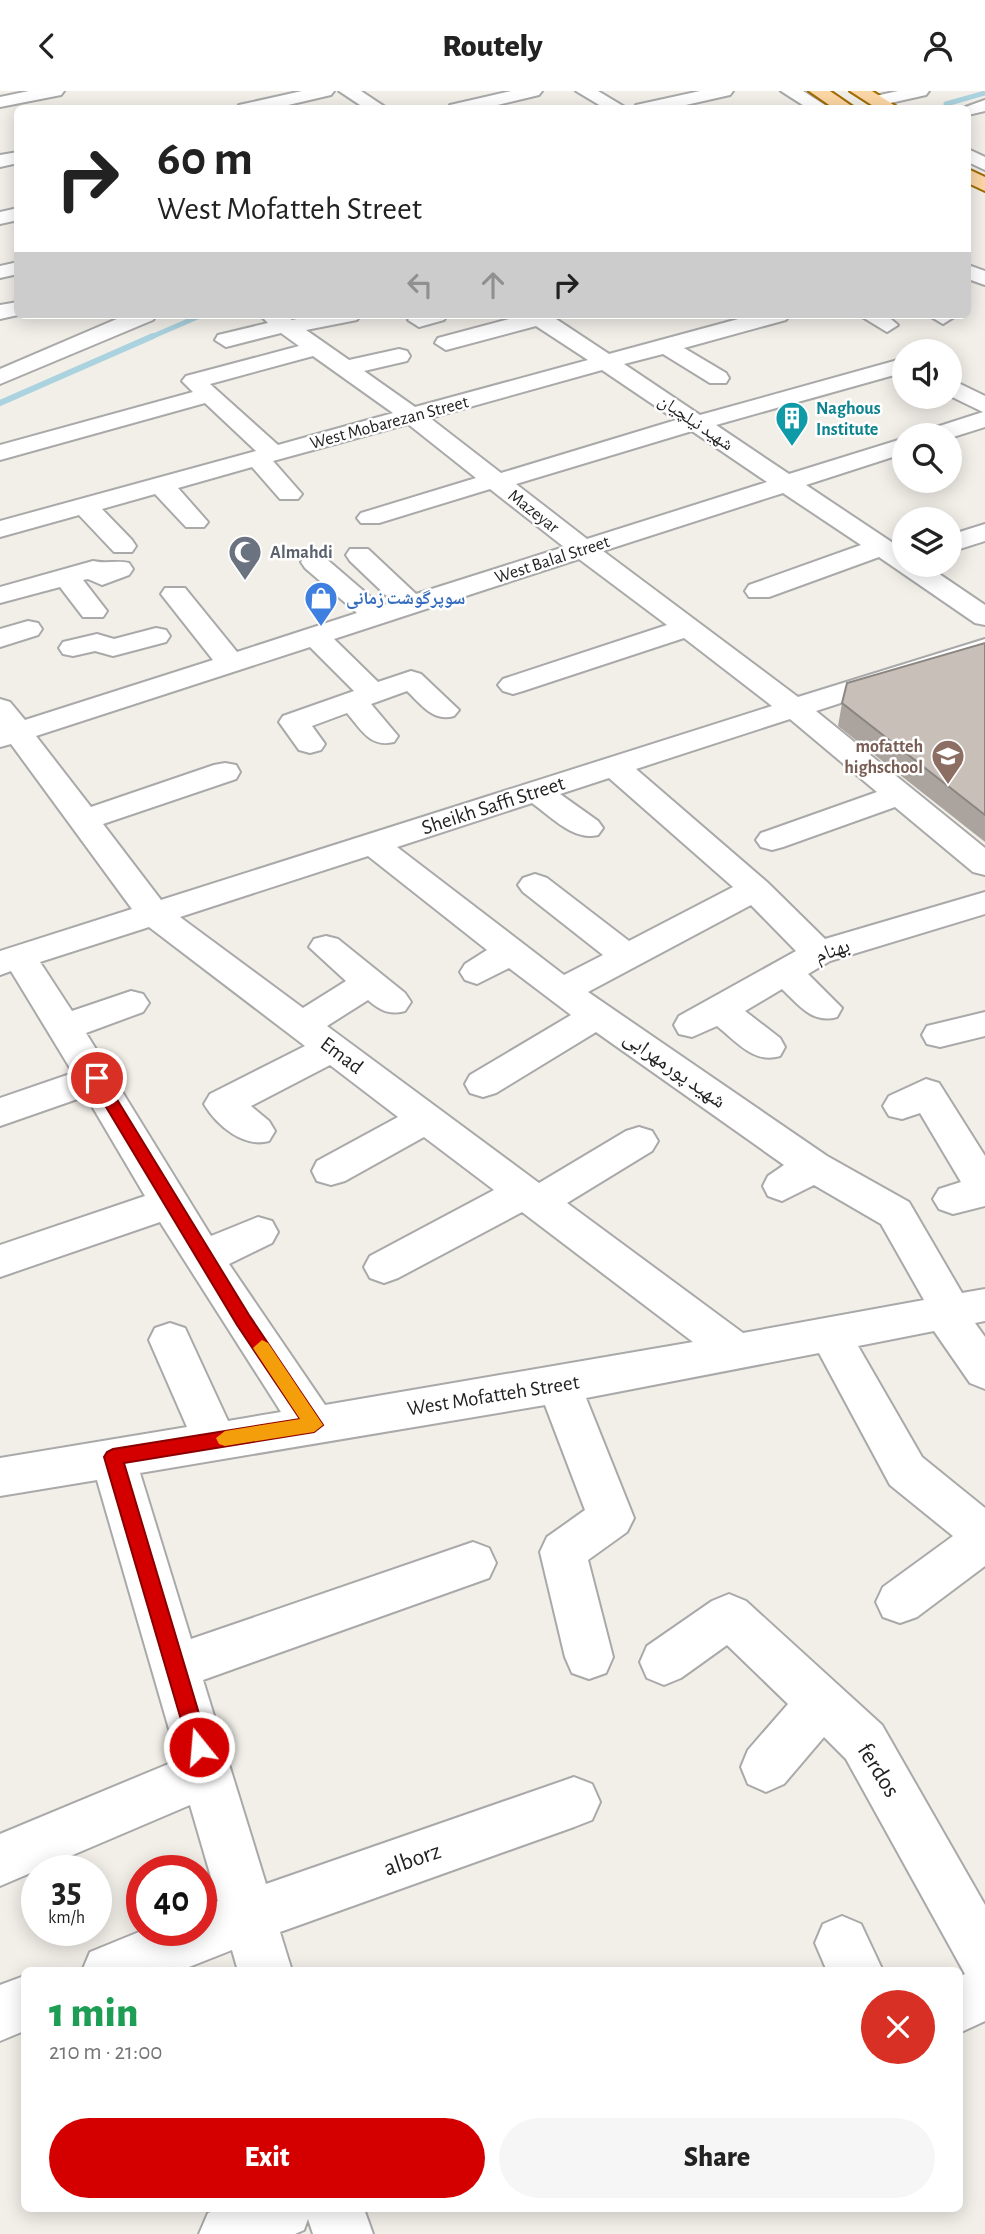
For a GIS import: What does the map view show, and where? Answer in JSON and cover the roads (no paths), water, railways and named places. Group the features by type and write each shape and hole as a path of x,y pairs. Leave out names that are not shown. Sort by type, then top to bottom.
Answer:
{"main road":[{"path":"818,91 841,105"},
{"path":"859,91 883,105"}],"street":[{"path":"4,106 55,91"},
{"path":"263,105 325,91"},
{"path":"348,91 373,105"},
{"path":"473,105 534,91"},
{"path":"585,91 612,105"},
{"path":"660,105 724,91"},
{"path":"790,91 816,105"},
{"path":"851,91 883,105"},
{"path":"887,105 920,91"},
{"path":"0,377 16,359 133,319"},
{"path":"226,340 281,323 334,319"},
{"path":"446,343 527,319"},
{"name":"شهید نیلچیان","path":"541,319 892,554"},
{"name":"West Mobarezan Street","path":"0,529 764,319"},
{"name":"Mazeyar","path":"281,323 412,416 795,709 985,865"},
{"path":"666,346 718,378"},
{"path":"289,495 266,456 194,381 316,348"},
{"path":"345,368 399,356"},
{"path":"370,518 892,369"},
{"path":"144,386 168,405"},
{"path":"962,393 985,406"},
{"path":"0,453 208,395"},
{"path":"962,427 985,419"},
{"name":"West Balal Street","path":"6,726 186,678 892,449"},
{"path":"161,485 195,522"},
{"path":"0,595 93,569 102,577 121,557 85,506"},
{"path":"962,540 985,532"},
{"path":"359,555 412,605"},
{"path":"759,591 892,561"},
{"path":"314,562 377,616"},
{"path":"66,576 93,611"},
{"name":"شهید نیلچیان","path":"926,577 985,617"},
{"path":"174,594 231,663"},
{"path":"513,685 687,628"},
{"path":"0,639 28,629"},
{"path":"73,648 97,642 113,648 153,631 186,678"},
{"path":"315,636 363,697 383,736"},
{"name":"Sheikh Saffi Street","path":"10,960 985,647"},
{"path":"310,744 294,722 411,680 444,710"},
{"name":"Emad","path":"6,726 85,820 153,913 735,1351"},
{"path":"613,765 755,889 818,953"},
{"path":"85,820 225,772"},
{"path":"536,791 587,828"},
{"path":"796,840 878,815 900,795"},
{"name":"شهید پورمهرابی","path":"374,845 510,952 598,1015 798,1176 895,1213 960,1309 978,1381"},
{"path":"535,885 625,955"},
{"path":"562,991 625,955 755,889"},
{"name":"بهنام","path":"767,1047 705,1017 818,953 985,903"},
{"path":"302,1025 381,993 326,947"},
{"path":"477,972 510,952"},
{"path":"10,960 66,1027 170,1203 314,1425"},
{"path":"784,972 824,1008"},
{"path":"66,1027 131,1003"},
{"path":"483,1084 598,1015"},
{"path":"940,1035 985,1024"},
{"path":"256,1131 223,1104 332,1048"},
{"path":"0,1112 97,1078"},
{"path":"902,1106 926,1092 974,1193"},
{"path":"331,1171 426,1118"},
{"path":"384,1267 531,1198 639,1141"},
{"path":"0,1261 170,1203"},
{"path":"205,1257 258,1232"},
{"name":"West Mofatteh Street","path":"0,1477 559,1385 960,1309"},
{"path":"830,1335 906,1471 985,1537 900,1602"},
{"path":"170,1340 215,1440"},
{"path":"559,1385 611,1517 563,1552 589,1657"},
{"path":"113,1457 264,1967"},
{"path":"176,1667 473,1563"},
{"name":"ferdos","path":"664,1662 729,1616 864,1742 985,1957"},
{"path":"766,1767 822,1702"},
{"path":"0,1860 207,1773"},
{"name":"alborz","path":"249,1916 574,1802"},
{"path":"120,1967 249,1916"},
{"path":"963,2003 985,1993"},
{"path":"0,2013 21,2005"},
{"path":"229,2234 277,2212"},
{"path":"336,2212 343,2234"}],"waterway":[{"path":"946,104 985,93"},
{"path":"149,338 193,319"},
{"path":"0,403 153,336"}],"place":[{"name":"Naghous Institute","path":"792,448"},
{"name":"Almahdi","path":"245,582"},
{"name":"سوپرگوشت زمانی","path":"321,628"},
{"name":"mofatteh highschool","path":"948,786"}]}
